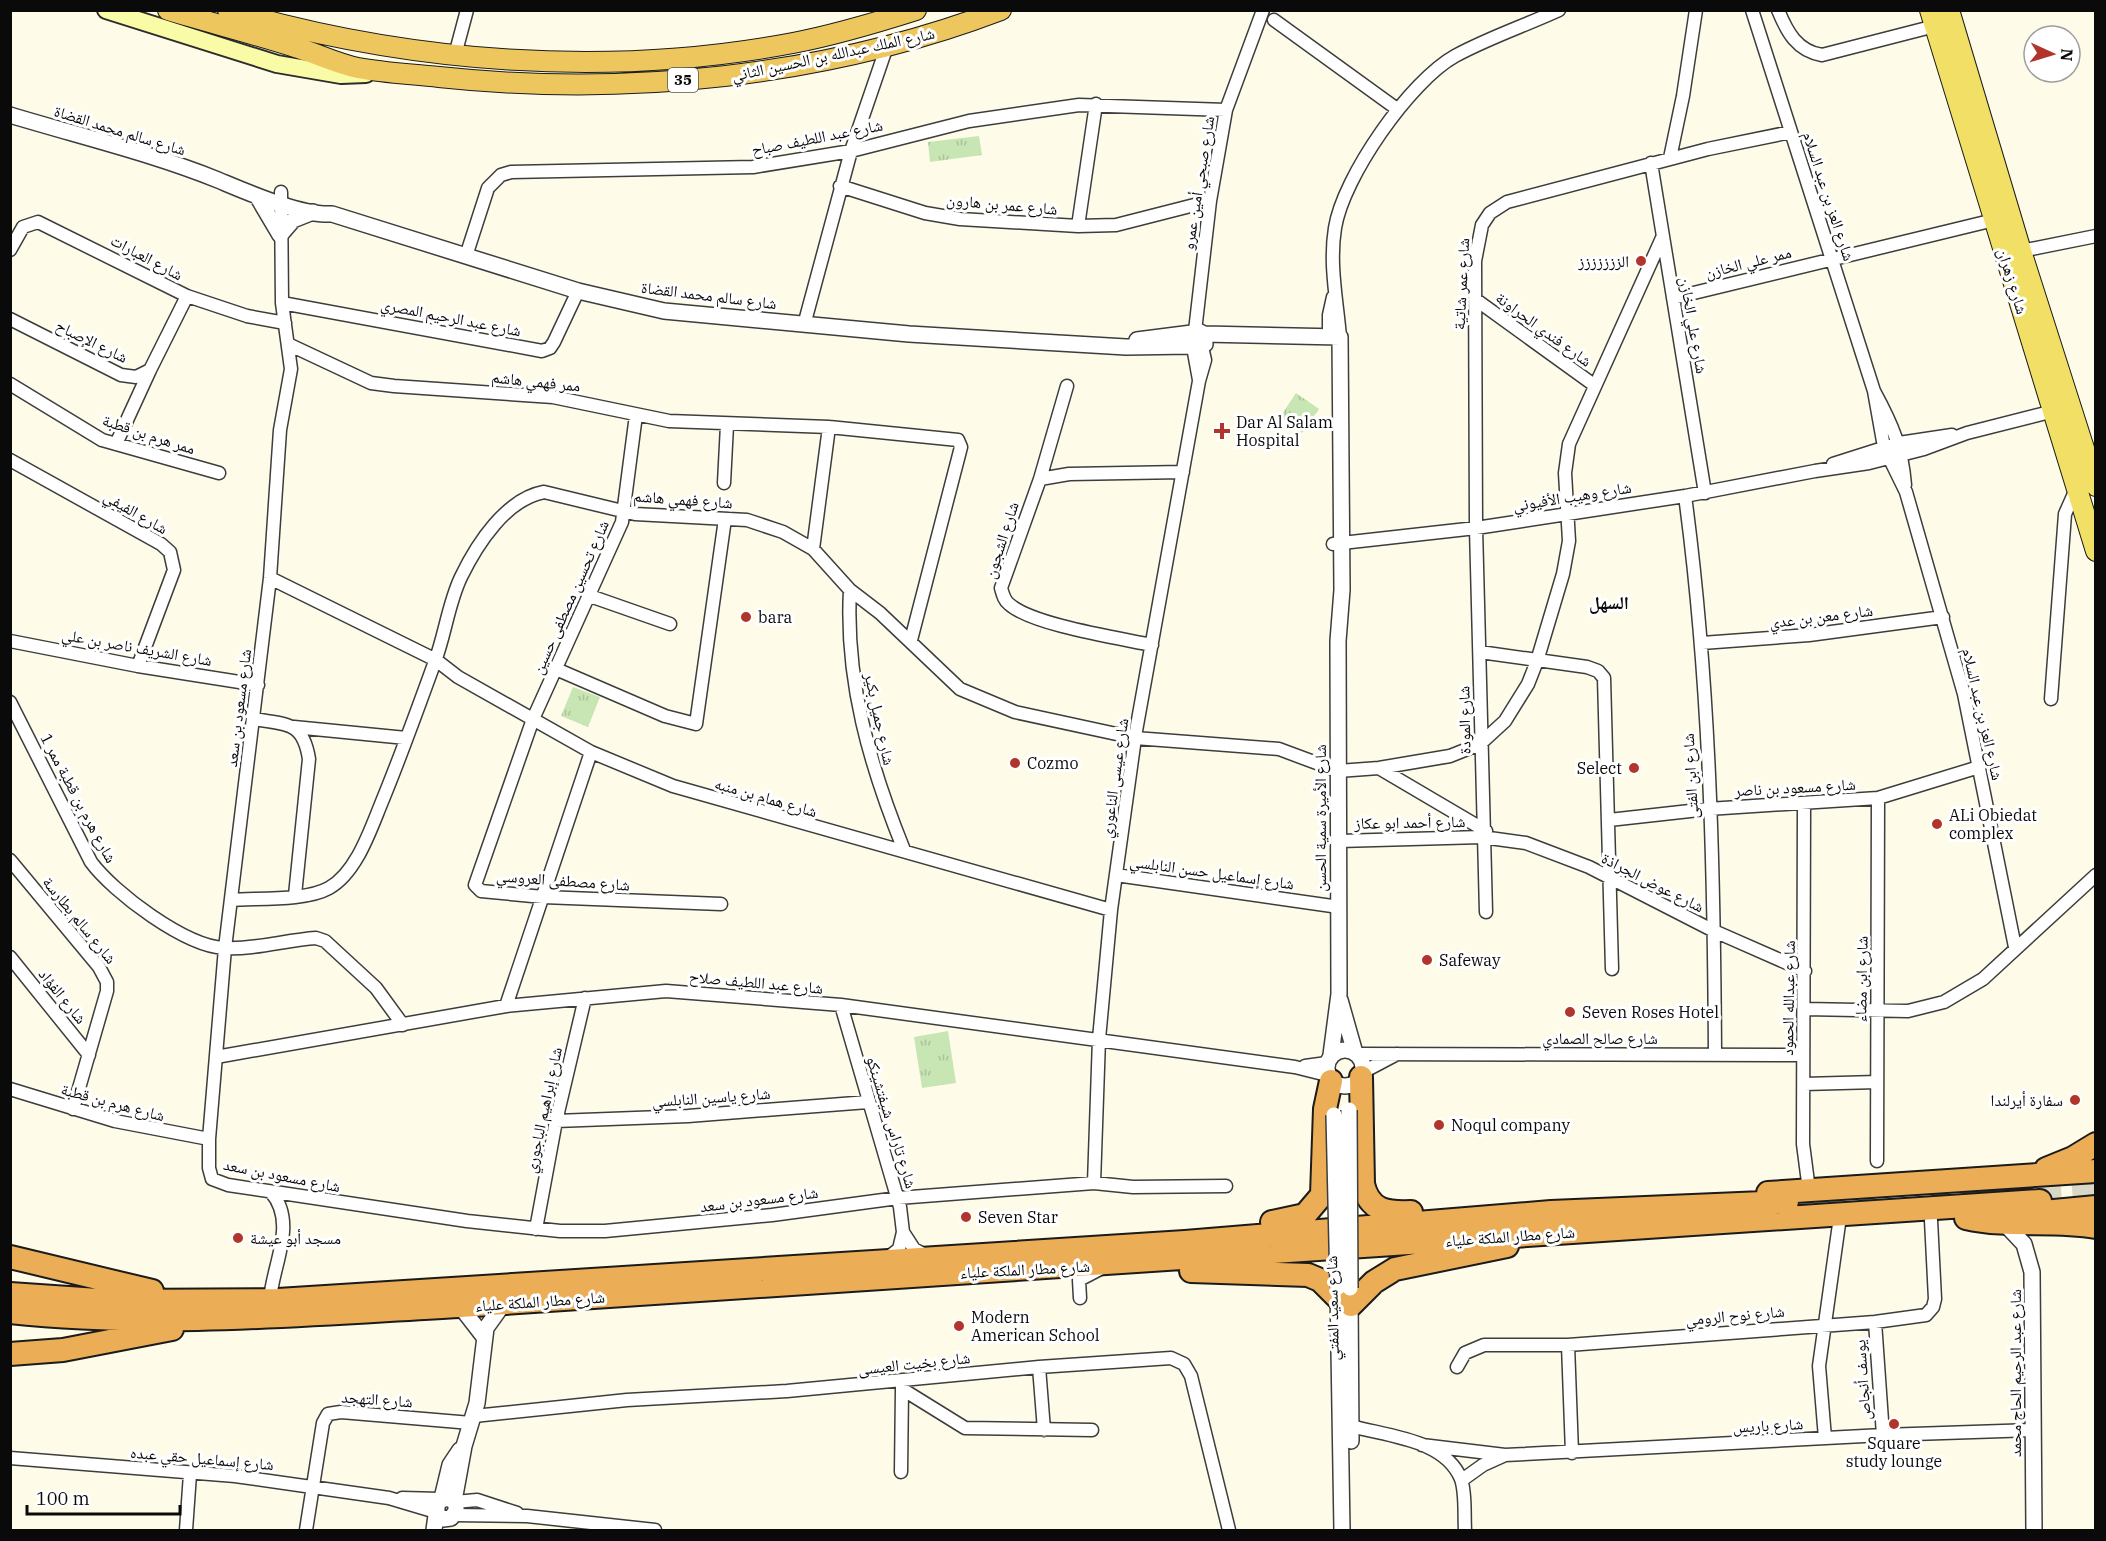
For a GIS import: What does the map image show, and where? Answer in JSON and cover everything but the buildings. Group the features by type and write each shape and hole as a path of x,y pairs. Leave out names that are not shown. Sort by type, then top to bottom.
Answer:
{"highway":[{"name":"شارع الملك عبدالله بن الحسين الثاني","path":"168,10 299,48 357,68 478,81 556,84 692,80 758,73 887,46 938,32 1001,10"},
{"name":"شارع الملك عبدالله بن الحسين الثاني","path":"228,10 295,30 380,46 455,55 561,60 726,53 814,38 911,11"},
{"path":"1342,1074 1366,1197 1377,1208 1393,1212 1504,1208 1549,1223"},
{"path":"1145,1253 1177,1233 1291,1220 1309,1211 1318,1201 1324,1187 1324,1109 1342,1074"},
{"path":"2035,1189 2073,1158 2096,1144"},
{"path":"2096,1171 2035,1189 1809,1190 1763,1194 1723,1213 1740,1227 1931,1220 2096,1207"},
{"name":"شارع مطار الملكة علياء","path":"10,1294 209,1310 270,1300 508,1287 891,1255 930,1258 1145,1253 2035,1189"},
{"path":"1966,1218 2006,1225 2096,1227"},
{"path":"1145,1253 1186,1271 1308,1275 1344,1294 1395,1269 1483,1252 1549,1223"},
{"name":"شارع مطار الملكة علياء","path":"10,1312 93,1318 209,1310 460,1306 1041,1269 1117,1263 1145,1253"},
{"path":"10,1257 209,1310"},
{"path":"10,1354 63,1350 209,1310"}],"main road":[{"path":"106,10 277,64 341,75 389,72"},
{"path":"258,10 380,46"},
{"name":"شارع زهران","path":"1949,10 2021,251 2086,486 2096,551"},
{"name":"شارع زهران","path":"1933,18 2054,411 2086,486"}],"street":[{"path":"455,55 467,10"},
{"name":"شارع صبحي أمين عمرو","path":"1198,340 1210,201 1226,110 1263,10"},
{"name":"شارع الأميرة سمية الحسن","path":"1339,994 1356,1053 1363,1065 1342,1074 1339,994 1338,641 1333,627 1337,543 1335,342 1329,315 1334,293 1334,230 1342,200 1397,109 1432,71 1453,57 1559,10"},
{"path":"1670,158 1683,96 1696,10"},
{"name":"شارع العز بن عبد السلام","path":"1752,10 1874,391 1886,453 1906,492"},
{"path":"1778,10 1797,44 1809,52 1822,55 1933,18"},
{"path":"1274,20 1397,109"},
{"path":"804,325 840,186 887,46"},
{"name":"شارع عبد اللطيف صباح","path":"466,255 488,188 501,175 511,172 596,168 734,168 851,150 969,121 1096,104 1226,110"},
{"name":"شارع عمر بن هارون","path":"840,186 925,213 960,219 1078,226 1096,104"},
{"name":"شارع سالم محمد القضاة","path":"10,115 218,180 257,196 280,197 313,203 332,214"},
{"name":"شارع عمر شاتية","path":"1476,528 1475,299 1478,241 1482,225 1490,213 1508,202 1651,163 1791,132"},
{"name":"شارع علي الخازن","path":"1651,163 1705,493"},
{"name":"شارع سالم محمد القضاة","path":"218,180 242,182 312,212 332,214 578,291 664,310 804,325 1093,346 1198,340 1335,342"},
{"path":"257,196 280,235 293,220 312,212"},
{"name":"شارع مسعود بن سعد","path":"280,197 282,303 290,345 291,369 280,430 270,578 225,948 209,1139 208,1168 212,1179 228,1185 406,1213 536,1229 629,1230 898,1198 1094,1183 1133,1187 1226,1186"},
{"path":"1078,226 1116,225 1210,201"},
{"name":"ممر علي الخازن","path":"1673,298 1994,220"},
{"name":"شارع العبارات","path":"10,250 23,227 38,222 187,296 248,316 285,323"},
{"path":"2021,251 2096,236"},
{"path":"1338,771 1379,768 1450,756 1480,744 1505,722 1528,684 1563,574 1569,541 1565,472 1569,444 1662,238"},
{"name":"شارع عبد الرحيم المصري","path":"282,303 543,351 550,348 554,342 578,291"},
{"path":"116,444 187,296"},
{"name":"شارع فندي الحراونة","path":"1475,299 1594,385"},
{"name":"شارع الإصباح","path":"10,319 121,375 136,377 150,370"},
{"name":"شارع عيسى الناعوري","path":"1094,1183 1099,1039 1111,910 1136,738 1199,381 1198,340"},
{"name":"ممر فهمي هاشم","path":"290,345 371,383 553,397 669,421 727,425 829,427 953,438 961,443 910,640"},
{"name":"ممر هرم بن قطبة","path":"10,384 102,440 219,473"},
{"name":"شارع الشجون","path":"1067,386 1040,479 1003,579 1003,597 1019,611 1049,621 1152,645"},
{"name":"شارع العز بن عبد السلام","path":"1874,391 1901,449 1906,492 1964,694 2015,947"},
{"name":"شارع وهيب الأفيوني","path":"1337,543 1476,528 1705,493 1815,471 2054,411"},
{"name":"شارع تحسين مصطفى حسين","path":"533,719 591,596 625,512 636,414"},
{"path":"724,483 727,425"},
{"path":"813,549 829,427"},
{"name":"شارع الفيفي","path":"10,460 161,544 170,552 174,570 138,666"},
{"path":"1040,479 1069,474 1183,472"},
{"path":"2051,699 2065,514 2086,486"},
{"name":"شارع فهمي هاشم","path":"231,900 310,895 331,887 347,872 370,831 435,660 461,578 507,511 530,494 543,492 651,516 747,520 797,539 813,549 850,590 910,640 939,671 969,694 1027,716 1136,738 1279,748 1338,771"},
{"name":"شارع ابن الفتى","path":"1685,496 1702,644 1714,931 1715,1055"},
{"path":"556,669 665,716 696,724 725,519"},
{"name":"شارع المودة","path":"1476,528 1482,833 1486,912"},
{"name":"شارع همام بن منبه","path":"270,578 435,660 458,677 591,752 704,797 904,850 1111,910"},
{"name":"شارع جميل بكير","path":"850,590 850,649 859,713 873,769 904,850"},
{"path":"591,596 670,624"},
{"name":"شارع معن بن عدي","path":"1702,644 1809,635 1943,617"},
{"name":"شارع الشريف ناصر بن علي","path":"10,641 138,666 258,685"},
{"path":"1480,652 1587,667 1598,671 1604,678 1612,969"},
{"name":"شارع هرم بن قطبة ممر 1","path":"10,702 96,868 129,897 196,942 225,948 320,939 376,988 403,1025"},
{"path":"254,719 292,726 406,738"},
{"name":"شارع مصطفى العروسي","path":"533,719 475,885 481,891 543,897 721,904"},
{"path":"292,726 304,737 309,759 296,896"},
{"path":"506,1006 591,752"},
{"path":"1379,768 1482,833"},
{"name":"شارع مسعود بن ناصر","path":"1609,820 1708,808 1804,805 1878,798 1979,768"},
{"name":"شارع ابن مضاء","path":"1877,1161 1878,798"},
{"name":"شارع عبدالله الحمود","path":"1804,805 1803,1144 1809,1190"},
{"name":"شارع عوض الجراذة","path":"1482,833 1560,854 1714,931 1805,971"},
{"name":"شارع أحمد ابو عكاز","path":"1339,841 1482,833"},
{"name":"شارع سالم بطارسة","path":"10,860 104,975 107,991 73,1110"},
{"name":"شارع إسماعيل حسن النابلسي","path":"1116,875 1339,907"},
{"path":"1805,1009 1908,1011 1944,1002 1983,979 2015,947 2096,875"},
{"name":"شارع الفؤاد","path":"10,957 89,1055"},
{"name":"شارع عبد اللطيف صلاح","path":"216,1057 506,1006 666,991 841,1005 1342,1074"},
{"name":"شارع إبراهيم الباجوري","path":"536,1229 556,1121 585,998"},
{"name":"شارع تاراس شيفتشينكو","path":"841,1005 898,1198 903,1232 891,1255"},
{"path":"1342,1074 1343,1050 1356,1053"},
{"name":"شارع صالح الصمادي","path":"1356,1053 1803,1055"},
{"name":"شارع صالح الصمادي","path":"1342,1074 1397,1054"},
{"name":"شارع سعيد المفتي","path":"1342,1074 1344,1294 1342,1530"},
{"path":"1804,1084 1877,1082"},
{"name":"شارع هرم بن قطبة","path":"10,1089 73,1110 165,1132 209,1139"},
{"name":"شارع ياسين النابلسي","path":"556,1121 688,1116 868,1102"},
{"path":"270,1300 284,1226 280,1206 271,1192"},
{"name":"شارع نوح الرومي","path":"1458,1367 1465,1353 1484,1345 1568,1345 1875,1322 1926,1315 1933,1307 1934,1264 1931,1220"},
{"path":"1825,1438 1819,1366 1839,1224"},
{"name":"شارع عبد الرحيم الحاج محمد","path":"2006,1225 2016,1233 2027,1251 2032,1272 2034,1530"},
{"path":"903,1232 914,1249 930,1258"},
{"path":"1041,1269 1079,1280 1117,1263"},
{"path":"1079,1280 1080,1298"},
{"name":"شارع سعيد المفتي","path":"1344,1294 1351,1426 1352,1530"},
{"path":"434,1530 446,1510 472,1420 484,1337 489,1320 504,1303"},
{"path":"460,1306 484,1337"},
{"name":"يوسف أنجاص","path":"1875,1322 1882,1435"},
{"path":"1568,1345 1572,1453"},
{"name":"شارع بخيت العيسى","path":"472,1420 627,1400 902,1385 1039,1367 1163,1357 1184,1364 1191,1376 1229,1530"},
{"path":"1039,1367 1044,1430"},
{"path":"902,1385 962,1427 1092,1430"},
{"path":"901,1472 902,1385"},
{"name":"شارع التهجد","path":"306,1530 323,1423 328,1414 341,1412 472,1420"},
{"path":"1351,1426 1422,1445 1449,1461 1462,1480 1465,1530"},
{"name":"شارع باريس","path":"1422,1445 1504,1455 1882,1435 2033,1430"},
{"name":"شارع باريس","path":"1462,1480 1504,1455"},
{"name":"شارع إسماعيل حقي عبده","path":"10,1458 235,1476 389,1498 446,1510 655,1530"},
{"path":"186,1530 190,1474"}],"green space":[{"path":"979,136 982,155 930,162 928,142"},
{"path":"1296,393 1319,409 1302,433 1280,417"},
{"path":"573,687 600,697 588,727 561,716"},
{"path":"948,1031 956,1083 922,1088 914,1037"}],"tunnel":[{"path":"2039,1189 2096,1185"}],"place":[{"name":"الززززززز","path":"1641,261"},
{"name":"Dar Al Salam Hospital","path":"1222,431"},
{"name":"bara","path":"746,617"},
{"name":"Cozmo","path":"1015,763"},
{"name":"Select","path":"1634,768"},
{"name":"ALi Obiedat complex","path":"1937,824"},
{"name":"Safeway","path":"1427,960"},
{"name":"Seven Roses Hotel","path":"1570,1012"},
{"name":"سفارة أيرلندا","path":"2075,1100"},
{"name":"Noqul company","path":"1439,1125"},
{"name":"Seven Star","path":"966,1217"},
{"name":"مسجد أبو عيشة","path":"238,1238"},
{"name":"Modern American School","path":"959,1326"},
{"name":"Square study lounge","path":"1894,1424"}],"district":[{"name":"السهل","path":"1609,603"}]}
